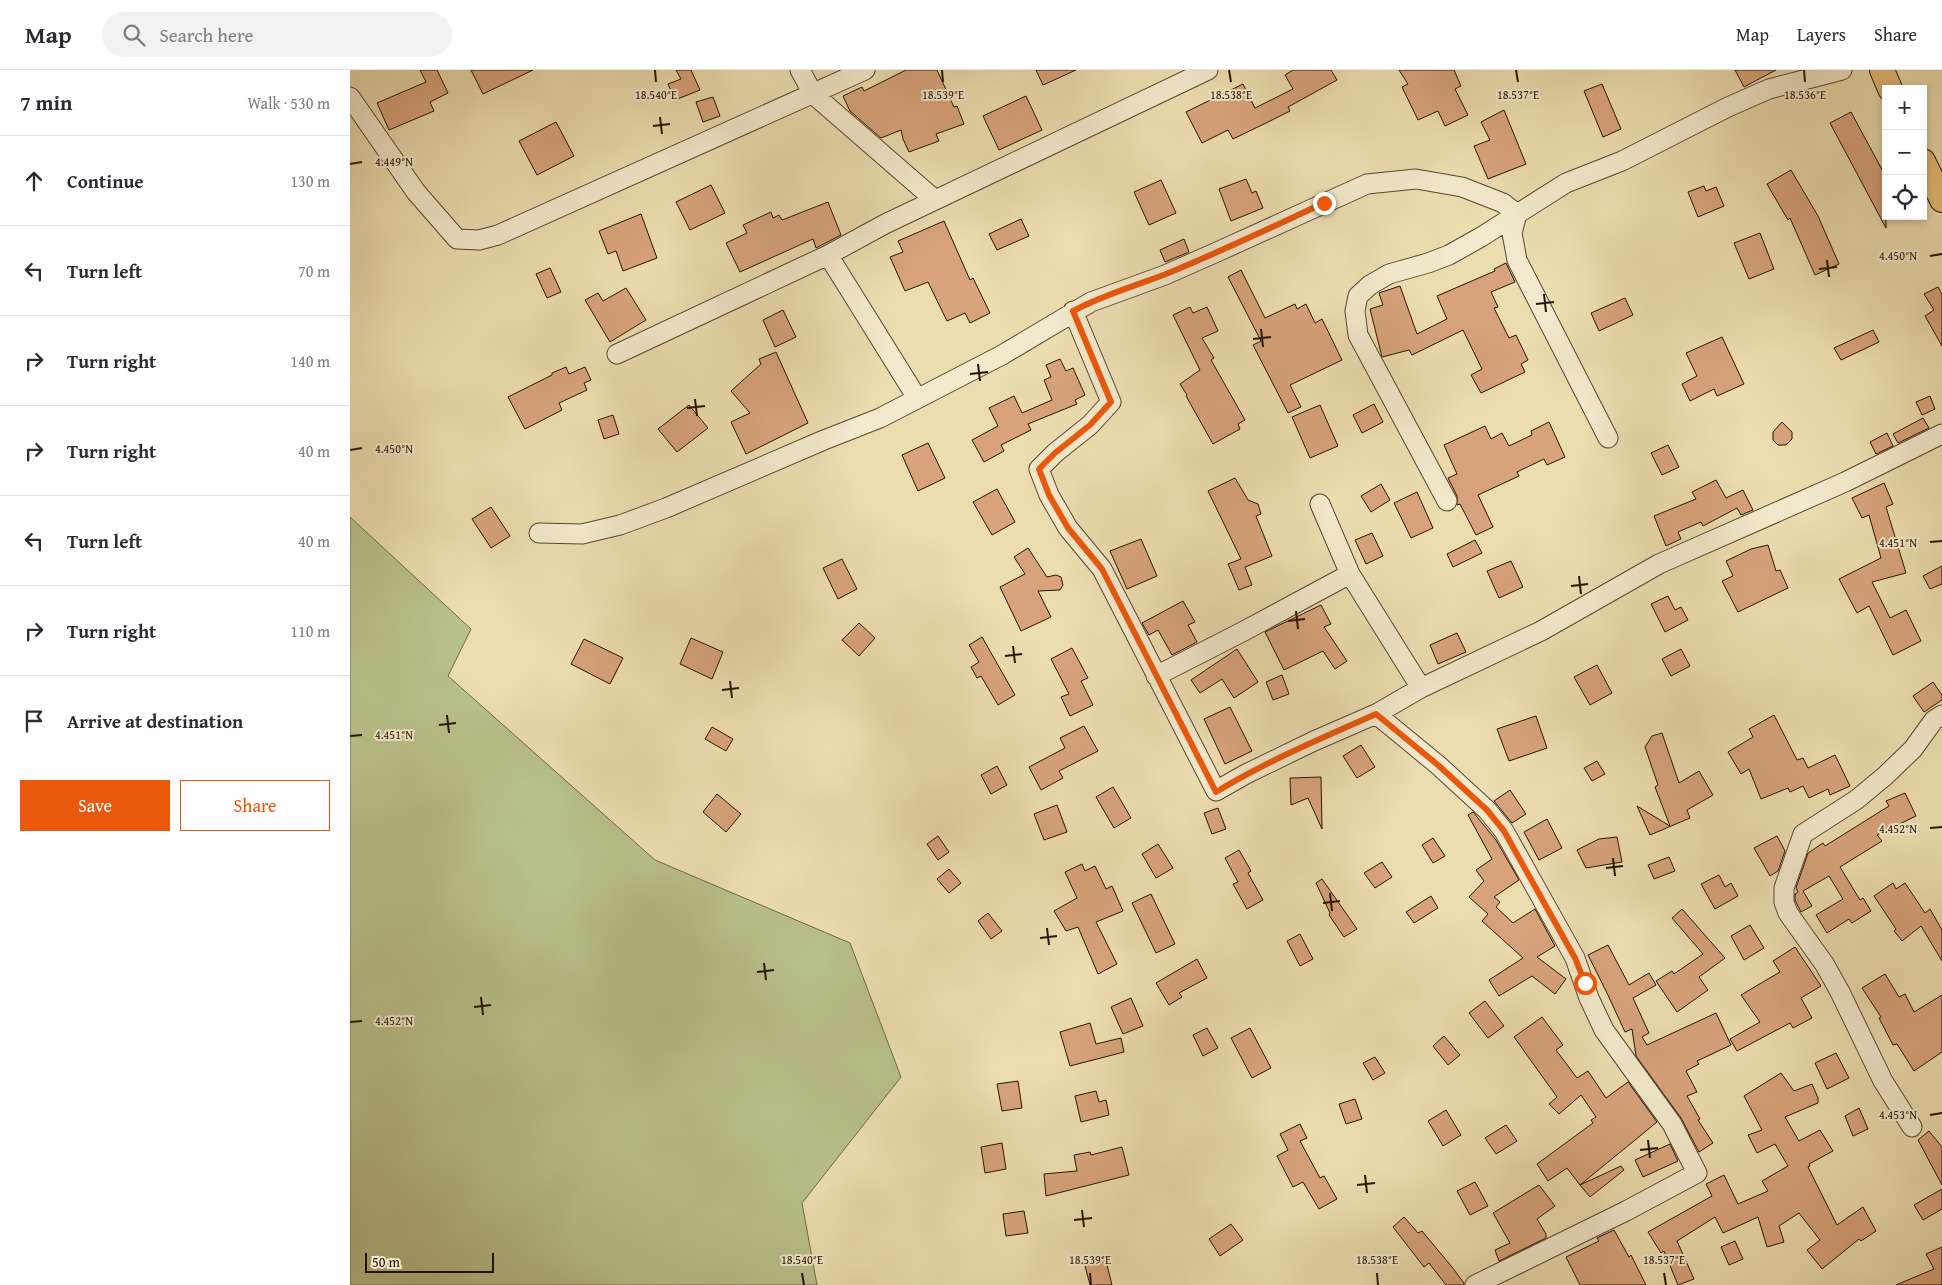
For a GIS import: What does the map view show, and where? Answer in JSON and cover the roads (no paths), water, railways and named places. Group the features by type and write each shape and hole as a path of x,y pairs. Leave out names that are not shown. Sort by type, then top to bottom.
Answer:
{"main road":[{"path":"1882,70 1888,85"},
{"path":"1927,169 1942,200"}],"street":[{"path":"800,70 813,94 935,200"},
{"path":"350,97 416,192 457,239 479,240 498,235 865,70"},
{"path":"617,354 828,255 885,224 1208,70"},
{"path":"1447,502 1358,335 1355,311 1358,296 1370,284 1389,274 1449,255 1566,183 1622,161 1736,103 1769,89 1842,70"},
{"path":"539,533 582,534 620,525 666,508 880,418 1002,355 1091,302 1217,252 1367,184 1416,179 1462,187 1503,203 1517,214"},
{"path":"1517,214 1512,233 1517,260 1608,438"},
{"path":"828,255 917,398"},
{"path":"1073,311 1111,402 1090,425 1055,453 1039,469 1049,495 1068,528 1102,569 1216,792 1254,770 1376,714 1421,688 1541,631 1659,564 1845,482 1942,434"},
{"path":"1320,504 1350,574 1421,688"},
{"path":"1156,676 1244,632 1350,574"},
{"path":"1376,714 1438,765 1487,810 1504,831 1575,958 1589,998 1604,1030 1672,1124 1697,1173 1626,1211 1475,1285"},
{"path":"1912,1127 1883,1081 1825,965 1788,913 1784,902 1784,888 1802,834 1856,800 1913,748 1934,720 1942,715"}]}
